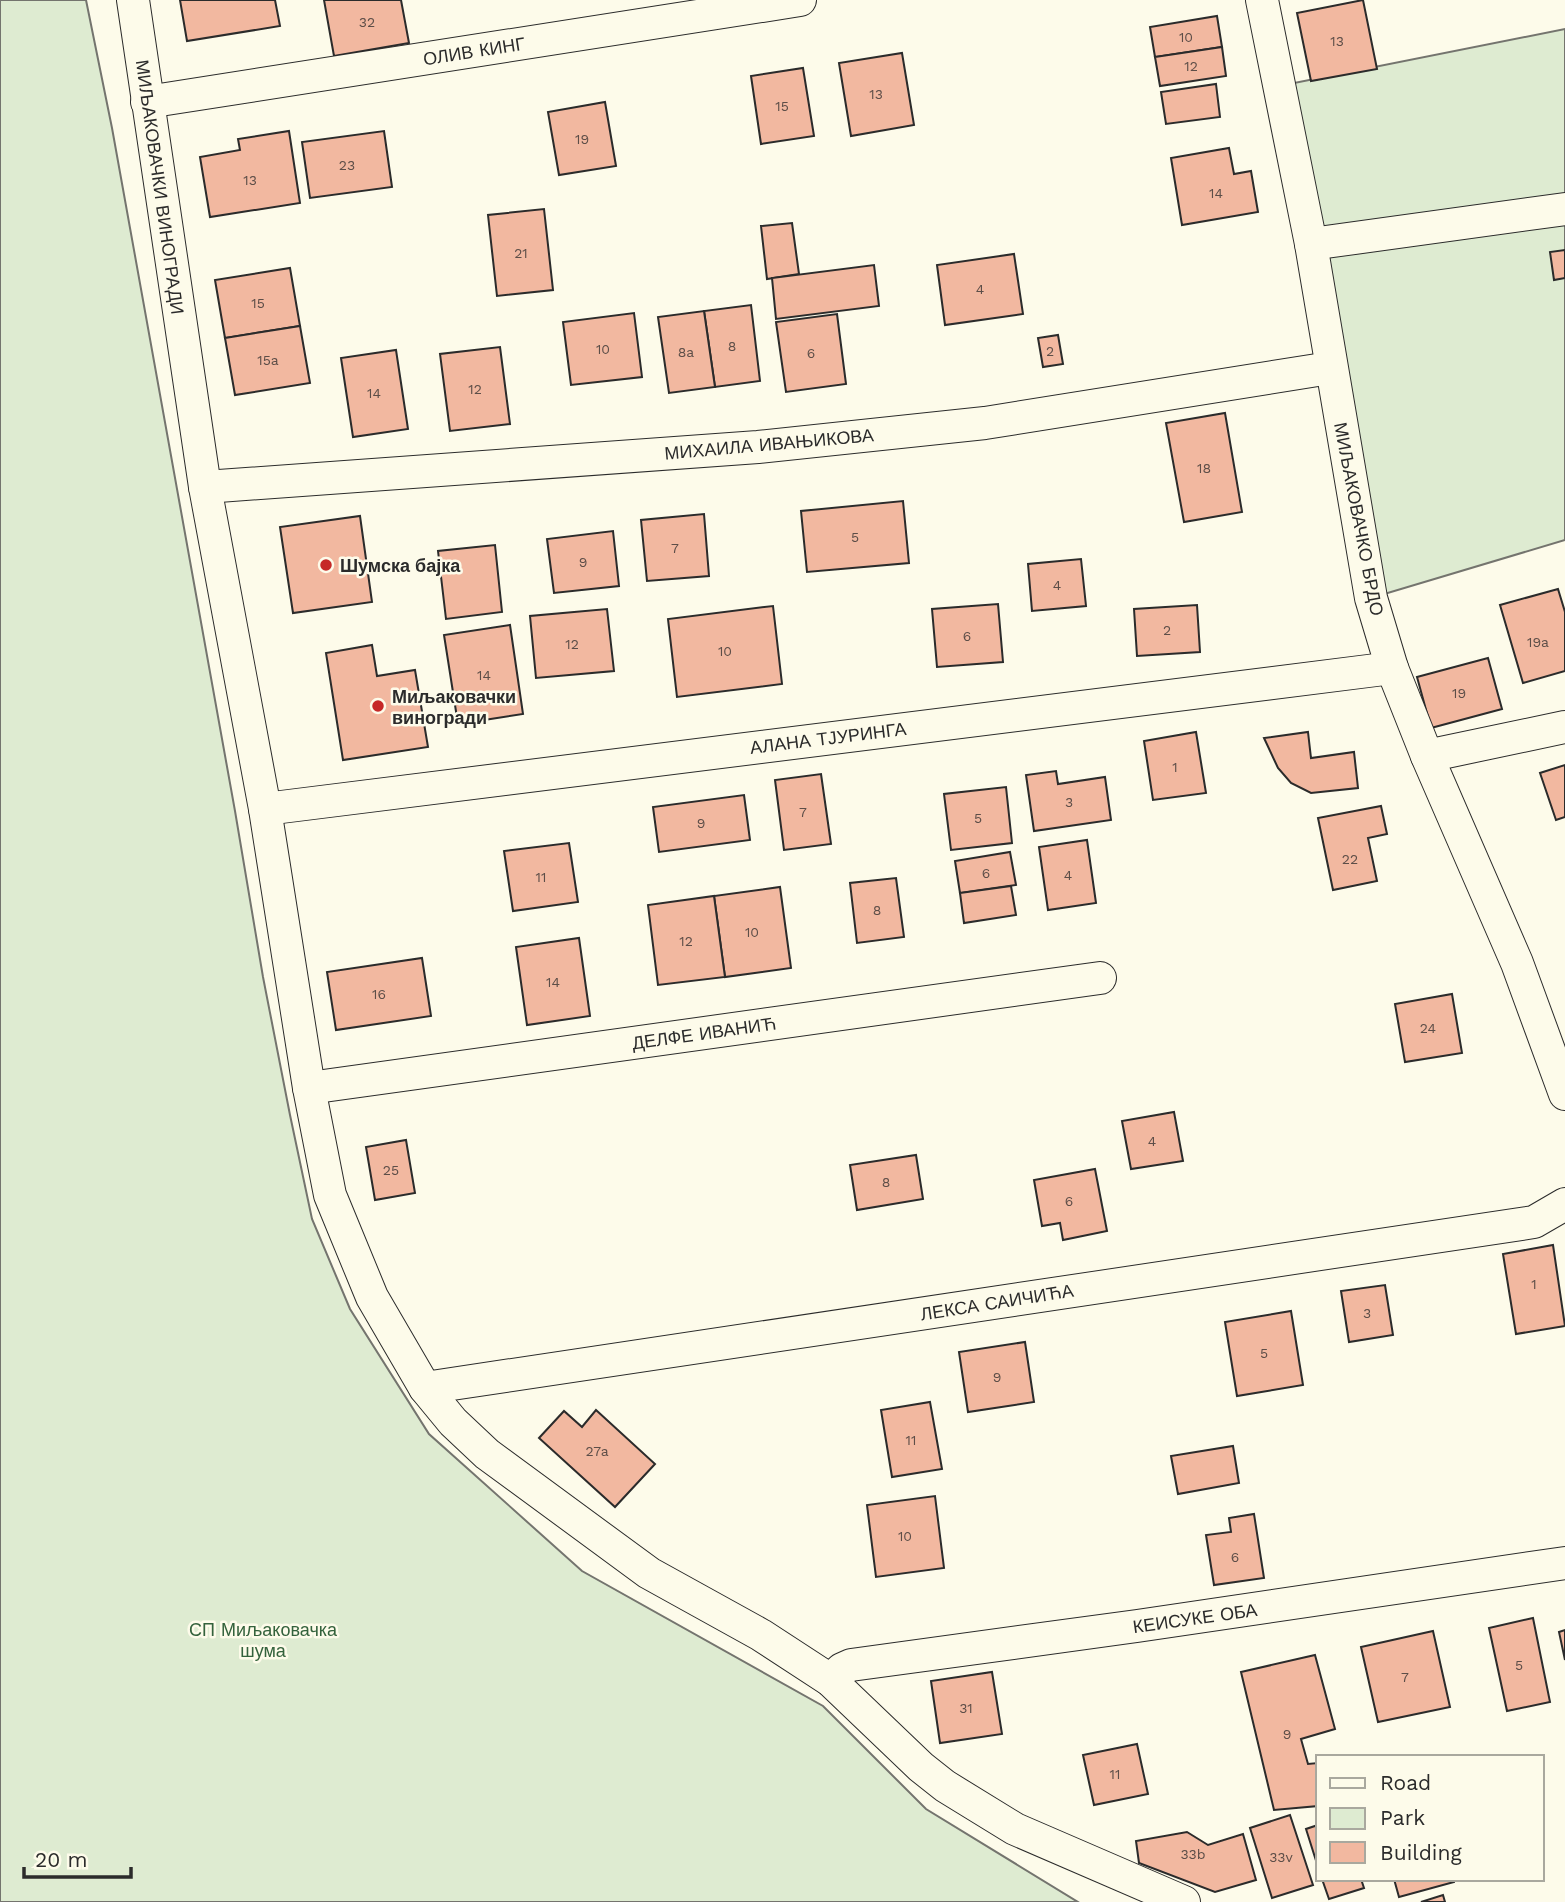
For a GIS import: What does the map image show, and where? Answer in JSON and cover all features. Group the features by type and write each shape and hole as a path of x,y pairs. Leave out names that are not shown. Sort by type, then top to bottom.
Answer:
{"street":[{"name":"МИЉАКОВАЧКИ ВИНОГРАДИ","path":"133,0 205,487 265,809 309,1088 330,1195 372,1297 425,1388 453,1422 487,1454 649,1573 761,1635 830,1680 921,1767 973,1804 1015,1829 1184,1902"},
{"name":"ОЛИВ КИНГ","path":"147,102 800,0"},
{"name":"МИЉАКОВАЧКО БРДО","path":"1262,0 1311,244 1371,598 1392,668 1426,756 1517,963 1565,1094"},
{"path":"1311,244 1565,209"},
{"name":"МИХАИЛА ИВАЊИКОВА","path":"205,487 758,447 985,423 1330,368"},
{"name":"АЛАНА ТЈУРИНГА","path":"265,809 1392,668"},
{"path":"1426,756 1565,727"},
{"name":"ДЕЛФЕ ИВАНИЋ","path":"309,1088 1100,978"},
{"name":"ЛЕКСА САИЧИЋА","path":"425,1388 1534,1222 1565,1204"},
{"name":"КЕИСУКЕ ОБА","path":"830,1680 851,1665 1565,1563"}],"green space":[{"name":"СП Миљаковачка шума","path":"0,0 86,0 112,128 290,1115 312,1219 350,1309 429,1434 582,1571 823,1706 926,1809 1078,1902 0,1902"},
{"path":"1565,29 1565,540 1371,598 1274,87"}],"building":[{"path":"180,0 275,0 280,26 187,41"},
{"path":"324,0 401,0 409,43 334,56"},
{"path":"1363,0 1377,69 1311,81 1297,13"},
{"path":"1217,16 1222,47 1155,57 1150,27"},
{"path":"1222,47 1226,76 1160,86 1155,57"},
{"path":"902,53 914,125 851,136 839,63"},
{"path":"803,68 814,136 761,144 751,76"},
{"path":"1216,84 1220,117 1166,124 1161,92"},
{"path":"605,102 616,166 559,175 548,112"},
{"path":"289,131 300,203 210,217 200,157 240,150 238,139"},
{"path":"384,131 392,187 310,198 302,142"},
{"path":"1229,148 1234,174 1251,171 1258,212 1182,225 1171,158"},
{"path":"544,209 553,290 497,296 488,215"},
{"path":"792,223 799,274 767,279 761,226"},
{"path":"1565,250 1565,278 1554,280 1550,252"},
{"path":"1014,254 1023,314 945,325 937,265"},
{"path":"874,265 879,306 776,319 772,278"},
{"path":"290,268 300,326 225,338 215,280"},
{"path":"751,305 760,381 715,387 704,311"},
{"path":"704,311 715,387 669,393 658,317"},
{"path":"634,313 642,377 571,385 563,322"},
{"path":"837,314 846,384 786,392 776,322"},
{"path":"300,326 310,383 235,395 225,338"},
{"path":"1058,335 1063,364 1043,367 1038,338"},
{"path":"500,347 510,424 450,431 440,354"},
{"path":"396,350 408,429 353,437 341,358"},
{"path":"1225,413 1242,512 1184,522 1166,423"},
{"path":"903,501 909,563 807,572 801,511"},
{"path":"704,514 709,576 647,581 641,520"},
{"name":"Шумска бајка","path":"360,516 372,602 293,613 280,527"},
{"path":"613,531 619,586 554,593 547,539"},
{"path":"495,545 502,612 446,619 438,551"},
{"path":"1081,559 1086,606 1032,611 1028,564"},
{"path":"1558,589 1565,612 1565,671 1523,683 1500,605"},
{"path":"998,604 1003,662 937,667 932,609"},
{"path":"1197,605 1200,652 1137,656 1134,609"},
{"path":"773,606 782,684 677,697 668,619"},
{"path":"607,609 614,671 536,678 530,616"},
{"path":"510,625 523,714 458,724 444,635"},
{"name":"Миљаковачки виногради","path":"372,645 377,676 415,670 428,747 343,760 326,653"},
{"path":"1488,658 1502,709 1431,728 1417,677"},
{"path":"1196,732 1206,793 1153,800 1144,741"},
{"path":"1308,732 1311,758 1354,752 1358,788 1311,793 1291,783 1278,768 1264,738"},
{"path":"1565,765 1565,817 1556,820 1540,773"},
{"path":"1056,771 1058,784 1105,777 1111,820 1034,831 1026,775"},
{"path":"821,774 831,844 784,850 775,780"},
{"path":"1006,787 1012,843 951,850 944,794"},
{"path":"744,795 750,840 659,852 653,807"},
{"path":"1381,806 1387,834 1368,838 1377,881 1333,890 1318,818"},
{"path":"1087,840 1096,903 1048,910 1039,847"},
{"path":"569,843 578,902 513,911 504,851"},
{"path":"1010,852 1016,885 960,893 955,861"},
{"path":"896,878 904,937 857,943 850,883"},
{"path":"1011,886 1016,915 964,923 960,893"},
{"path":"780,887 791,968 725,977 714,896"},
{"path":"714,896 725,977 658,985 648,905"},
{"path":"579,938 590,1016 527,1025 516,947"},
{"path":"422,958 431,1016 336,1030 327,972"},
{"path":"1452,994 1462,1053 1405,1062 1395,1004"},
{"path":"1174,1112 1183,1161 1131,1169 1122,1121"},
{"path":"406,1140 415,1193 375,1200 366,1147"},
{"path":"916,1155 923,1199 857,1210 850,1165"},
{"path":"1095,1169 1107,1231 1063,1240 1060,1223 1042,1226 1034,1180"},
{"path":"1553,1245 1565,1326 1516,1334 1503,1254"},
{"path":"1385,1285 1393,1335 1349,1342 1341,1291"},
{"path":"1291,1311 1303,1385 1237,1396 1225,1322"},
{"path":"1025,1342 1034,1402 968,1412 959,1352"},
{"path":"930,1402 942,1469 892,1477 881,1410"},
{"path":"596,1410 655,1464 615,1507 539,1438 564,1411 582,1427"},
{"path":"1233,1446 1239,1483 1178,1494 1171,1456"},
{"path":"935,1496 944,1568 876,1577 867,1505"},
{"path":"1254,1514 1264,1578 1214,1585 1206,1535 1231,1532 1229,1518"},
{"path":"1533,1618 1550,1702 1507,1711 1489,1628"},
{"path":"1565,1630 1565,1660 1559,1632"},
{"path":"1433,1631 1450,1707 1378,1722 1361,1647"},
{"path":"1315,1655 1335,1729 1301,1739 1308,1764 1316,1763 1316,1806 1274,1810 1241,1672"},
{"path":"992,1672 1002,1734 940,1743 931,1681"},
{"path":"1137,1744 1148,1794 1094,1805 1083,1755"},
{"path":"1290,1815 1313,1885 1272,1898 1250,1828"},
{"path":"1316,1826 1316,1861 1306,1829"},
{"path":"1187,1832 1208,1845 1243,1834 1256,1880 1215,1892 1139,1863 1136,1841"},
{"path":"1323,1881 1362,1881 1364,1888 1329,1899"},
{"path":"1395,1881 1454,1881 1454,1882 1399,1897"},
{"path":"1443,1895 1445,1902 1421,1902"}],"place":[{"name":"Шумска бајка","path":"326,565"},
{"name":"Миљаковачки виногради","path":"378,706"}]}
